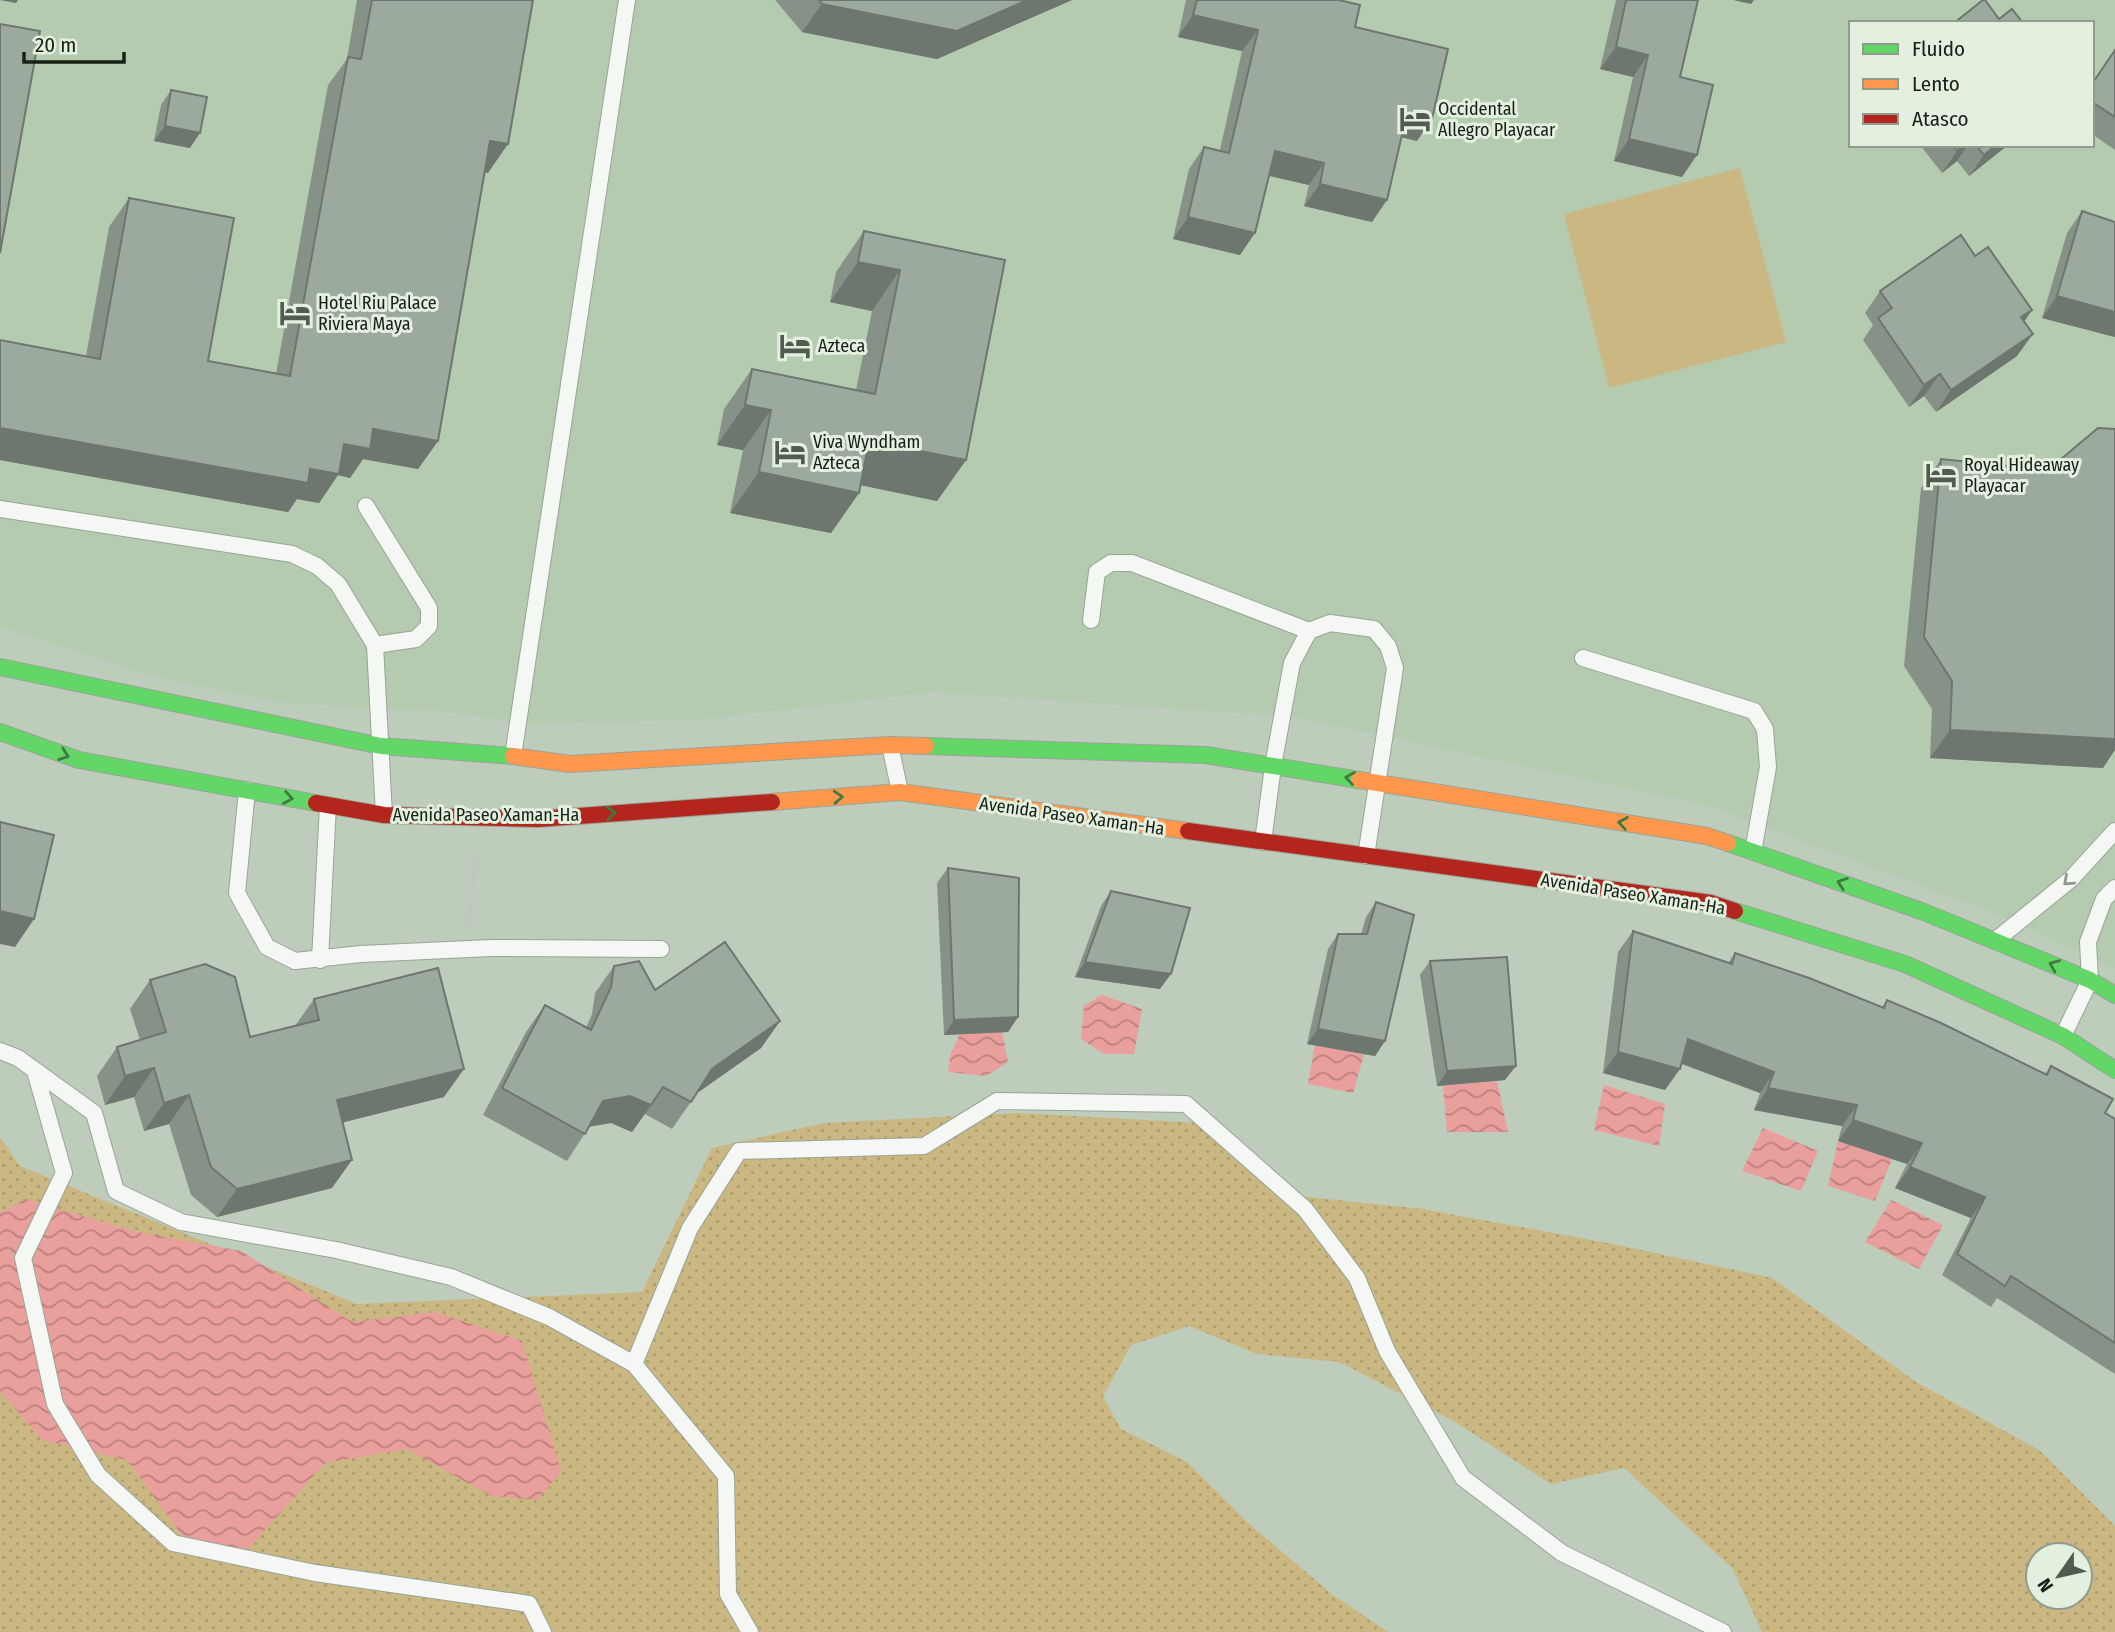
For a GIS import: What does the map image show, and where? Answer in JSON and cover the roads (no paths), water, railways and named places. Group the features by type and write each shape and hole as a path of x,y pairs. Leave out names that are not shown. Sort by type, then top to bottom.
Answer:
{"main road":[{"path":"0,667 381,746 513,756 570,764 890,745 1206,755 1707,836 1922,917 1994,941 2090,980 2115,995"},
{"name":"Avenida Paseo Xaman-Ha","path":"0,732 79,760 384,815 538,819 900,792 1711,903 1907,959 2063,1036 2115,1070"}],"lane":[{"path":"513,756 627,0"},
{"path":"366,506 429,608 429,626 416,639 375,646"},
{"path":"0,509 292,554 317,566 338,584 375,646 384,815"},
{"path":"1091,621 1097,572 1111,563 1132,563 1309,631"},
{"path":"1263,842 1273,766 1292,663 1309,631 1330,623 1374,629 1388,646 1395,668 1366,856"},
{"path":"1583,659 1754,711 1765,729 1768,767 1753,852"},
{"path":"890,745 900,792"},
{"path":"247,790 237,893 267,947 295,961 361,954 491,948 661,949"},
{"path":"320,960 328,805"},
{"path":"1994,941 2071,879 2115,831"},
{"path":"2063,1036 2090,980 2088,942 2104,899 2115,888"},
{"path":"0,1051 18,1058 94,1113 116,1191 181,1222 336,1250 451,1277 549,1317 634,1364 726,1476 727,1594 750,1632"},
{"path":"35,1071 64,1173 23,1258 55,1404 98,1475 173,1543 314,1573 529,1604 543,1632"},
{"path":"634,1364 690,1227 739,1151 924,1146 997,1101 1186,1104 1305,1209 1357,1278 1387,1350 1463,1478 1563,1553 1723,1632"}],"water":[{"path":"1102,995 1142,1009 1134,1054 1104,1054 1081,1039 1084,1006"},
{"path":"1002,1032 1008,1062 986,1076 948,1072 951,1053 960,1034"},
{"path":"1315,1045 1364,1054 1353,1093 1308,1084"},
{"path":"1497,1081 1508,1132 1447,1132 1443,1085"},
{"path":"1604,1085 1665,1104 1659,1146 1594,1130"},
{"path":"1763,1128 1818,1151 1801,1191 1742,1171"},
{"path":"1838,1141 1892,1159 1875,1201 1828,1186"},
{"path":"26,1199 133,1231 241,1251 352,1322 435,1312 522,1341 561,1471 538,1500 491,1496 407,1449 325,1463 239,1559 194,1552 127,1460 42,1440 0,1391 0,1213"},
{"path":"1891,1200 1943,1225 1919,1269 1865,1242"}],"place":[{"name":"Occidental Allegro Playacar","path":"1415,119"},
{"name":"Hotel Riu Palace Riviera Maya","path":"295,313"},
{"name":"Azteca","path":"795,346"},
{"name":"Viva Wyndham Azteca","path":"790,452"},
{"name":"Royal Hideaway Playacar","path":"1941,475"}]}
